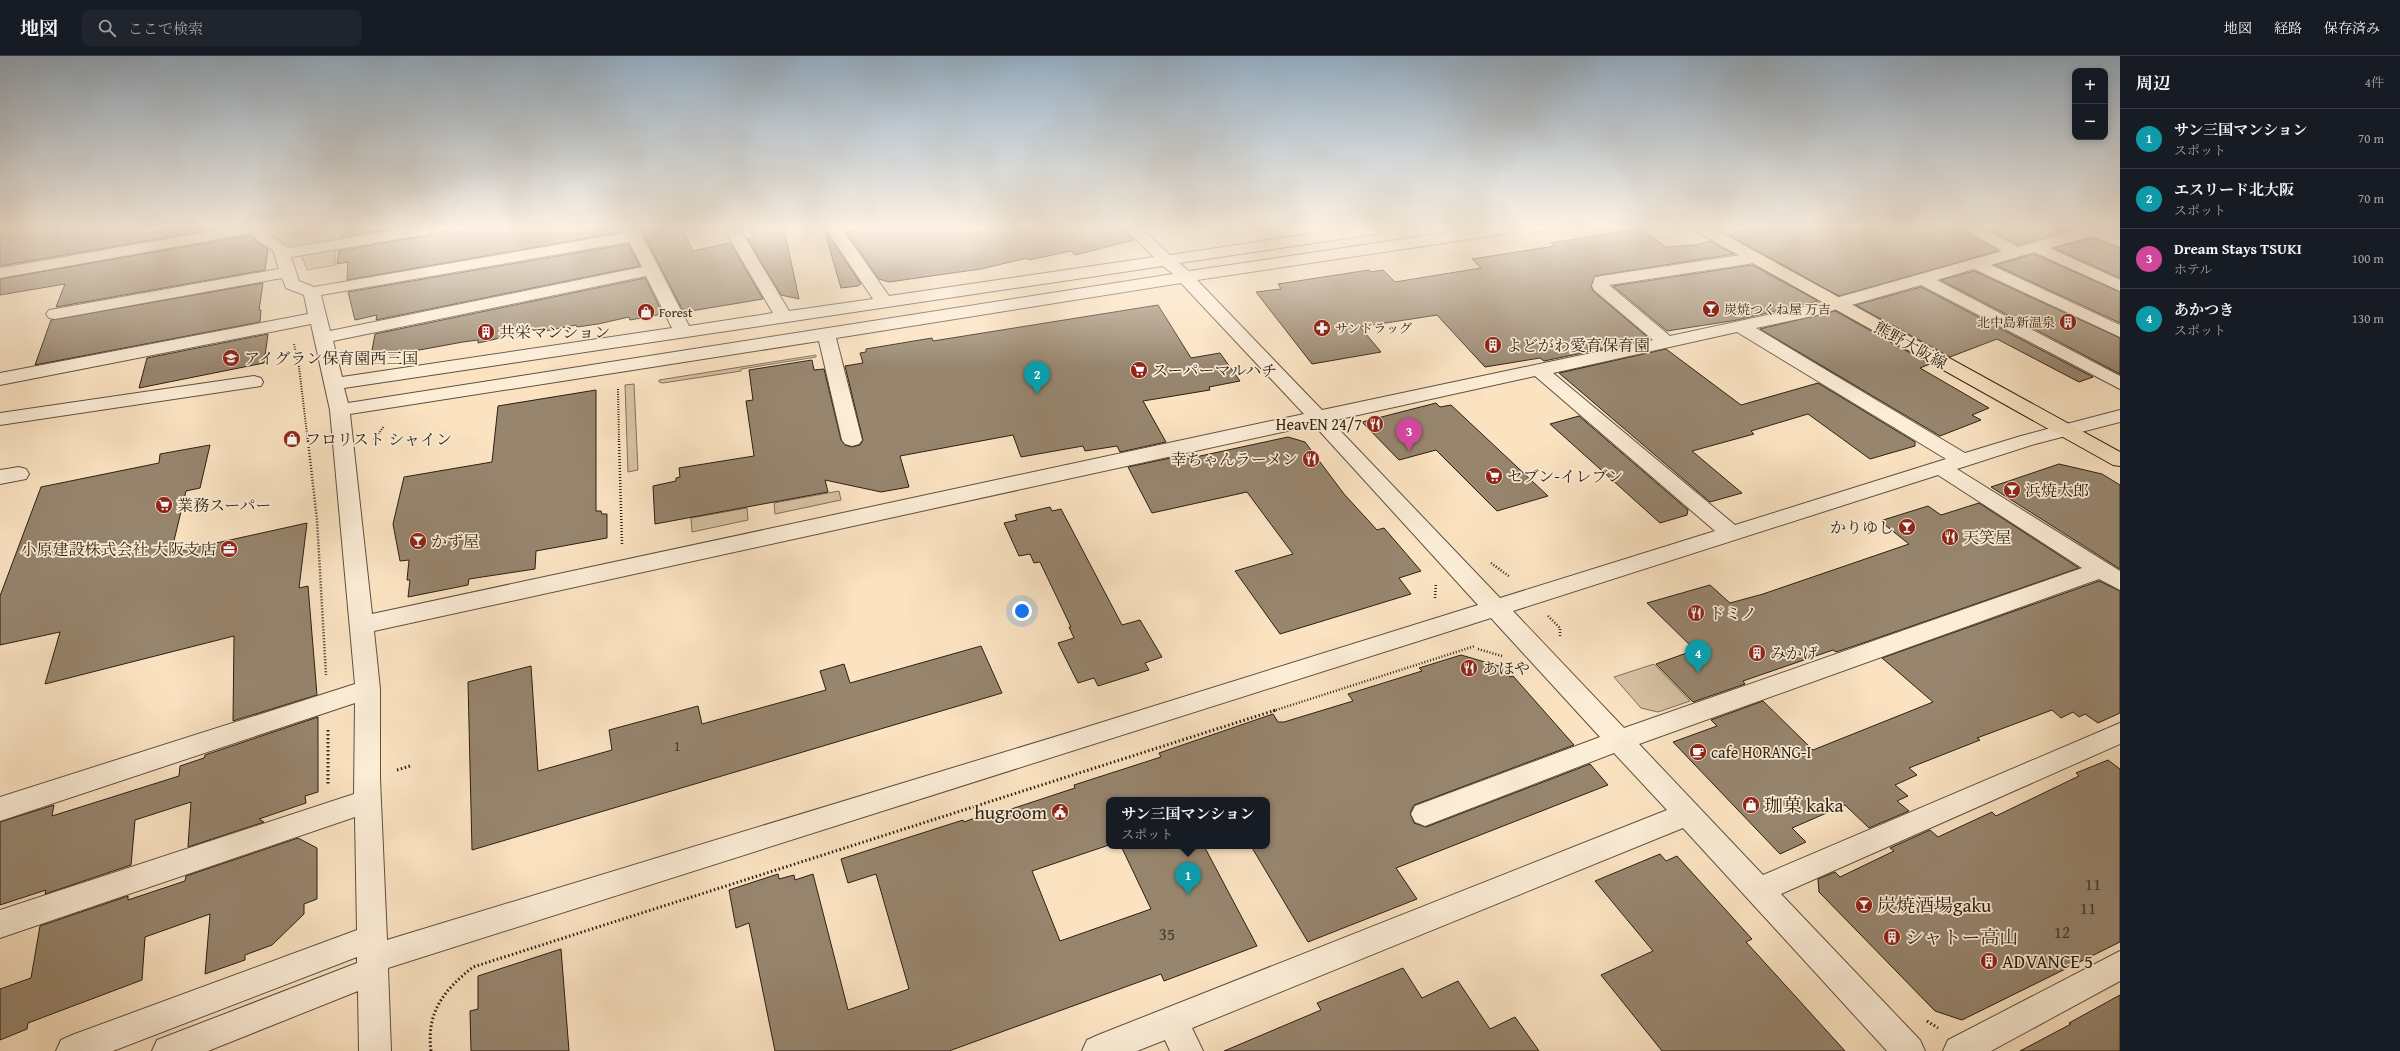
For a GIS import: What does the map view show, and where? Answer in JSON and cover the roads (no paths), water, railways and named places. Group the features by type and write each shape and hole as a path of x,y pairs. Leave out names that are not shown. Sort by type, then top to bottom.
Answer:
{"main road":[{"name":"熊野大阪線","path":"1785,275 2120,460"}],"street":[{"path":"55,314 269,275"},
{"path":"289,275 292,284 312,292 400,275"},
{"path":"323,338 626,275"},
{"path":"655,275 683,332"},
{"path":"759,275 784,317"},
{"path":"866,275 884,302"},
{"path":"334,384 1063,275"},
{"path":"340,410 1194,275"},
{"path":"1638,275 1601,281 1600,286 1668,342"},
{"path":"360,626 397,616 1741,327 1836,304 1940,275"},
{"path":"2000,275 2120,332"},
{"path":"2096,275 2120,286"},
{"path":"1185,277 1909,1051"},
{"path":"1924,280 2120,383"},
{"path":"312,292 340,410 360,626 368,688 368,800 375,1051"},
{"path":"0,379 318,318"},
{"path":"1741,327 1964,461"},
{"path":"826,334 852,440"},
{"path":"1539,370 1732,534"},
{"path":"0,419 254,382"},
{"path":"72,1051 372,956 1496,608 1941,468 2065,430 2120,416"},
{"path":"1941,468 2111,576"},
{"path":"1425,814 1620,741 2111,576"},
{"path":"0,809 368,688"},
{"path":"1759,890 2120,733"},
{"path":"0,924 368,800"},
{"path":"1098,1051 1688,814"},
{"path":"168,1051 372,956"},
{"path":"1959,1051 2120,965"},
{"path":"1172,1021 1186,1051"}],"place":[{"name":"炭焼つくね屋 万吉","path":"1711,309"},
{"name":"Forest","path":"646,312"},
{"name":"北中島新温泉","path":"2068,322"},
{"name":"サンドラッグ","path":"1322,328"},
{"name":"共栄マンション","path":"486,332"},
{"name":"よどがわ愛育保育園","path":"1493,345"},
{"name":"アイグラン保育園西三国","path":"231,358"},
{"name":"スーパーマルハチ","path":"1139,370"},
{"name":"エスリード北大阪","path":"1037,394"},
{"name":"HeavEN 24/7","path":"1375,424"},
{"name":"フロリスト シャイン","path":"292,439"},
{"name":"Dream Stays TSUKI","path":"1409,451"},
{"name":"幸ちゃんラーメン","path":"1311,459"},
{"name":"セブン-イレブン","path":"1494,476"},
{"name":"浜焼太郎","path":"2012,490"},
{"name":"業務スーパー","path":"164,505"},
{"name":"かりゆし","path":"1907,527"},
{"name":"天笑屋","path":"1950,537"},
{"name":"かず屋","path":"418,541"},
{"name":"小原建設株式会社 大阪支店","path":"229,549"},
{"name":"ドミノ","path":"1696,613"},
{"name":"みかげ","path":"1757,653"},
{"name":"あほや","path":"1469,668"},
{"name":"あかつき","path":"1698,673"},
{"name":"cafe HORANG-I","path":"1698,752"},
{"name":"珈菓 kaka","path":"1751,805"},
{"name":"hugroom","path":"1060,812"},
{"name":"サン三国マンション","path":"1188,895"},
{"name":"炭焼酒場gaku","path":"1864,905"},
{"name":"シャトー高山","path":"1892,937"},
{"name":"ADVANCE 5","path":"1989,961"}]}
